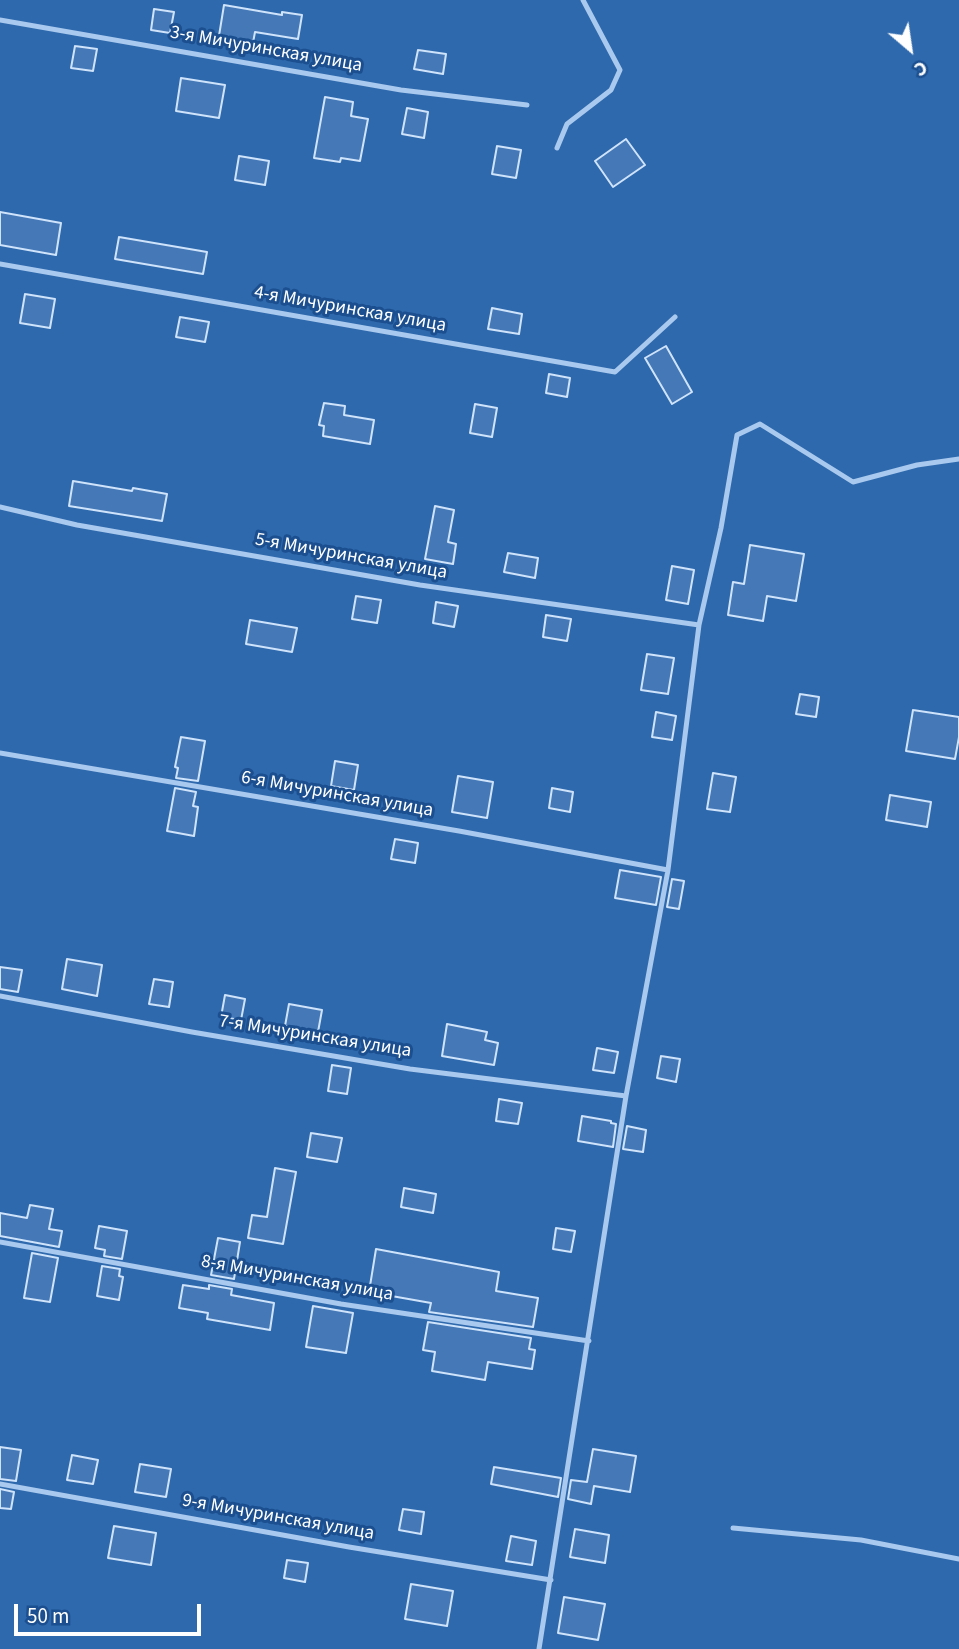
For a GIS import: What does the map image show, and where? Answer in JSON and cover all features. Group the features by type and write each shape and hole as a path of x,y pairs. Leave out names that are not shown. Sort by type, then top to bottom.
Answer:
{"lane":[{"path":"557,148 567,124 611,90 620,70 583,0"},
{"name":"3-я Мичуринская улица","path":"0,20 401,90 527,105"},
{"name":"4-я Мичуринская улица","path":"0,264 615,372 675,317"},
{"path":"539,1649 626,1096 668,870 699,625 721,528 737,435 760,424 853,482 917,464 959,459"},
{"name":"5-я Мичуринская улица","path":"0,507 77,525 420,585 699,625"},
{"name":"6-я Мичуринская улица","path":"0,753 458,831 668,870"},
{"name":"7-я Мичуринская улица","path":"0,996 410,1069 626,1096"},
{"name":"8-я Мичуринская улица","path":"0,1242 341,1304 589,1342"},
{"name":"9-я Мичуринская улица","path":"0,1484 349,1548 551,1580"},
{"path":"733,1528 861,1540 959,1559"}],"shaded area":[{"path":"0,0 959,0 959,1649 0,1649"}],"building":[{"path":"224,5 282,15 282,12 302,15 298,39 255,32 252,48 218,42"},
{"path":"154,9 174,12 170,33 151,30"},
{"path":"75,46 97,49 93,71 71,68"},
{"path":"418,50 446,54 443,74 414,69"},
{"path":"181,78 225,85 219,118 176,111"},
{"path":"325,97 353,102 351,116 368,119 360,161 341,158 340,162 314,158"},
{"path":"407,108 428,112 424,138 402,134"},
{"path":"626,139 645,165 613,187 595,161"},
{"path":"497,146 521,150 516,178 492,174"},
{"path":"239,156 269,161 265,185 235,180"},
{"path":"0,212 61,223 56,255 0,245"},
{"path":"119,237 207,252 203,274 115,259"},
{"path":"25,294 55,299 50,328 20,323"},
{"path":"492,308 522,314 519,334 488,329"},
{"path":"180,317 209,322 205,342 176,337"},
{"path":"666,346 692,392 672,404 645,358"},
{"path":"549,374 570,378 567,397 546,393"},
{"path":"324,403 345,406 344,415 374,420 370,444 323,436 324,426 319,425"},
{"path":"475,404 497,408 492,437 470,433"},
{"path":"73,481 167,494 162,521 69,506"},
{"path":"435,506 454,510 448,542 456,544 453,564 425,559"},
{"path":"750,545 804,554 796,601 767,596 763,621 728,615 733,582 744,584"},
{"path":"508,553 538,558 535,578 504,572"},
{"path":"672,566 694,570 688,604 666,600"},
{"path":"356,596 381,600 377,623 352,619"},
{"path":"436,602 458,606 454,627 433,623"},
{"path":"546,615 571,619 567,641 543,637"},
{"path":"250,620 297,628 292,652 246,644"},
{"path":"647,654 674,658 668,694 641,690"},
{"path":"800,694 819,697 816,717 796,714"},
{"path":"913,710 959,717 955,759 906,751"},
{"path":"656,712 676,716 672,740 652,737"},
{"path":"181,737 205,741 198,781 176,778 178,768 175,767"},
{"path":"335,761 358,765 354,790 331,786"},
{"path":"713,773 736,777 730,812 707,809"},
{"path":"458,776 493,782 487,818 452,812"},
{"path":"175,788 196,792 193,806 198,807 194,836 167,831"},
{"path":"552,788 573,792 570,812 549,808"},
{"path":"890,795 931,802 927,827 886,820"},
{"path":"395,839 418,843 415,863 391,859"},
{"path":"620,870 661,877 656,905 615,898"},
{"path":"672,879 684,881 679,909 667,907"},
{"path":"67,959 102,965 97,996 62,989"},
{"path":"0,967 22,970 18,992 0,989"},
{"path":"154,979 173,982 169,1007 149,1004"},
{"path":"225,995 245,999 241,1020 221,1017"},
{"path":"289,1004 322,1010 318,1032 285,1026"},
{"path":"447,1024 487,1032 485,1040 498,1043 494,1065 442,1056"},
{"path":"597,1048 618,1052 614,1073 593,1070"},
{"path":"661,1056 680,1059 676,1082 657,1078"},
{"path":"332,1065 351,1068 347,1094 328,1091"},
{"path":"499,1099 522,1103 518,1124 496,1121"},
{"path":"582,1116 616,1124 613,1147 578,1141"},
{"path":"627,1126 646,1130 643,1152 623,1149"},
{"path":"311,1133 342,1138 337,1162 307,1157"},
{"path":"275,1168 296,1172 283,1244 248,1238 252,1215 267,1217"},
{"path":"404,1188 436,1194 433,1213 401,1207"},
{"path":"30,1205 53,1209 49,1229 62,1231 59,1247 0,1236 0,1213 27,1218"},
{"path":"99,1226 127,1231 122,1259 104,1256 105,1250 95,1248"},
{"path":"556,1228 575,1231 571,1252 553,1249"},
{"path":"218,1238 240,1242 234,1279 211,1275"},
{"path":"376,1249 499,1272 496,1291 538,1298 533,1327 429,1312 431,1303 369,1292"},
{"path":"32,1253 58,1258 50,1302 24,1298"},
{"path":"102,1266 120,1269 119,1276 123,1277 119,1300 97,1296"},
{"path":"183,1285 209,1289 209,1285 232,1289 231,1295 274,1303 270,1330 207,1319 208,1313 179,1308"},
{"path":"313,1306 353,1313 346,1353 306,1347"},
{"path":"428,1322 531,1338 529,1349 535,1350 532,1369 488,1362 485,1380 432,1371 435,1352 423,1350"},
{"path":"0,1447 21,1450 16,1481 0,1479"},
{"path":"593,1449 636,1456 630,1492 594,1486 591,1504 568,1499 571,1480 587,1482"},
{"path":"72,1455 98,1460 93,1484 67,1480"},
{"path":"140,1464 171,1469 166,1497 135,1492"},
{"path":"494,1467 561,1478 558,1497 491,1484"},
{"path":"0,1489 14,1492 11,1509 0,1508"},
{"path":"403,1509 424,1512 421,1534 399,1530"},
{"path":"114,1526 156,1533 151,1565 108,1558"},
{"path":"575,1529 609,1535 605,1563 570,1557"},
{"path":"511,1536 536,1541 532,1565 506,1561"},
{"path":"287,1560 308,1563 305,1582 284,1578"},
{"path":"411,1584 453,1591 447,1626 405,1619"},
{"path":"564,1597 605,1604 598,1640 558,1633"}]}
